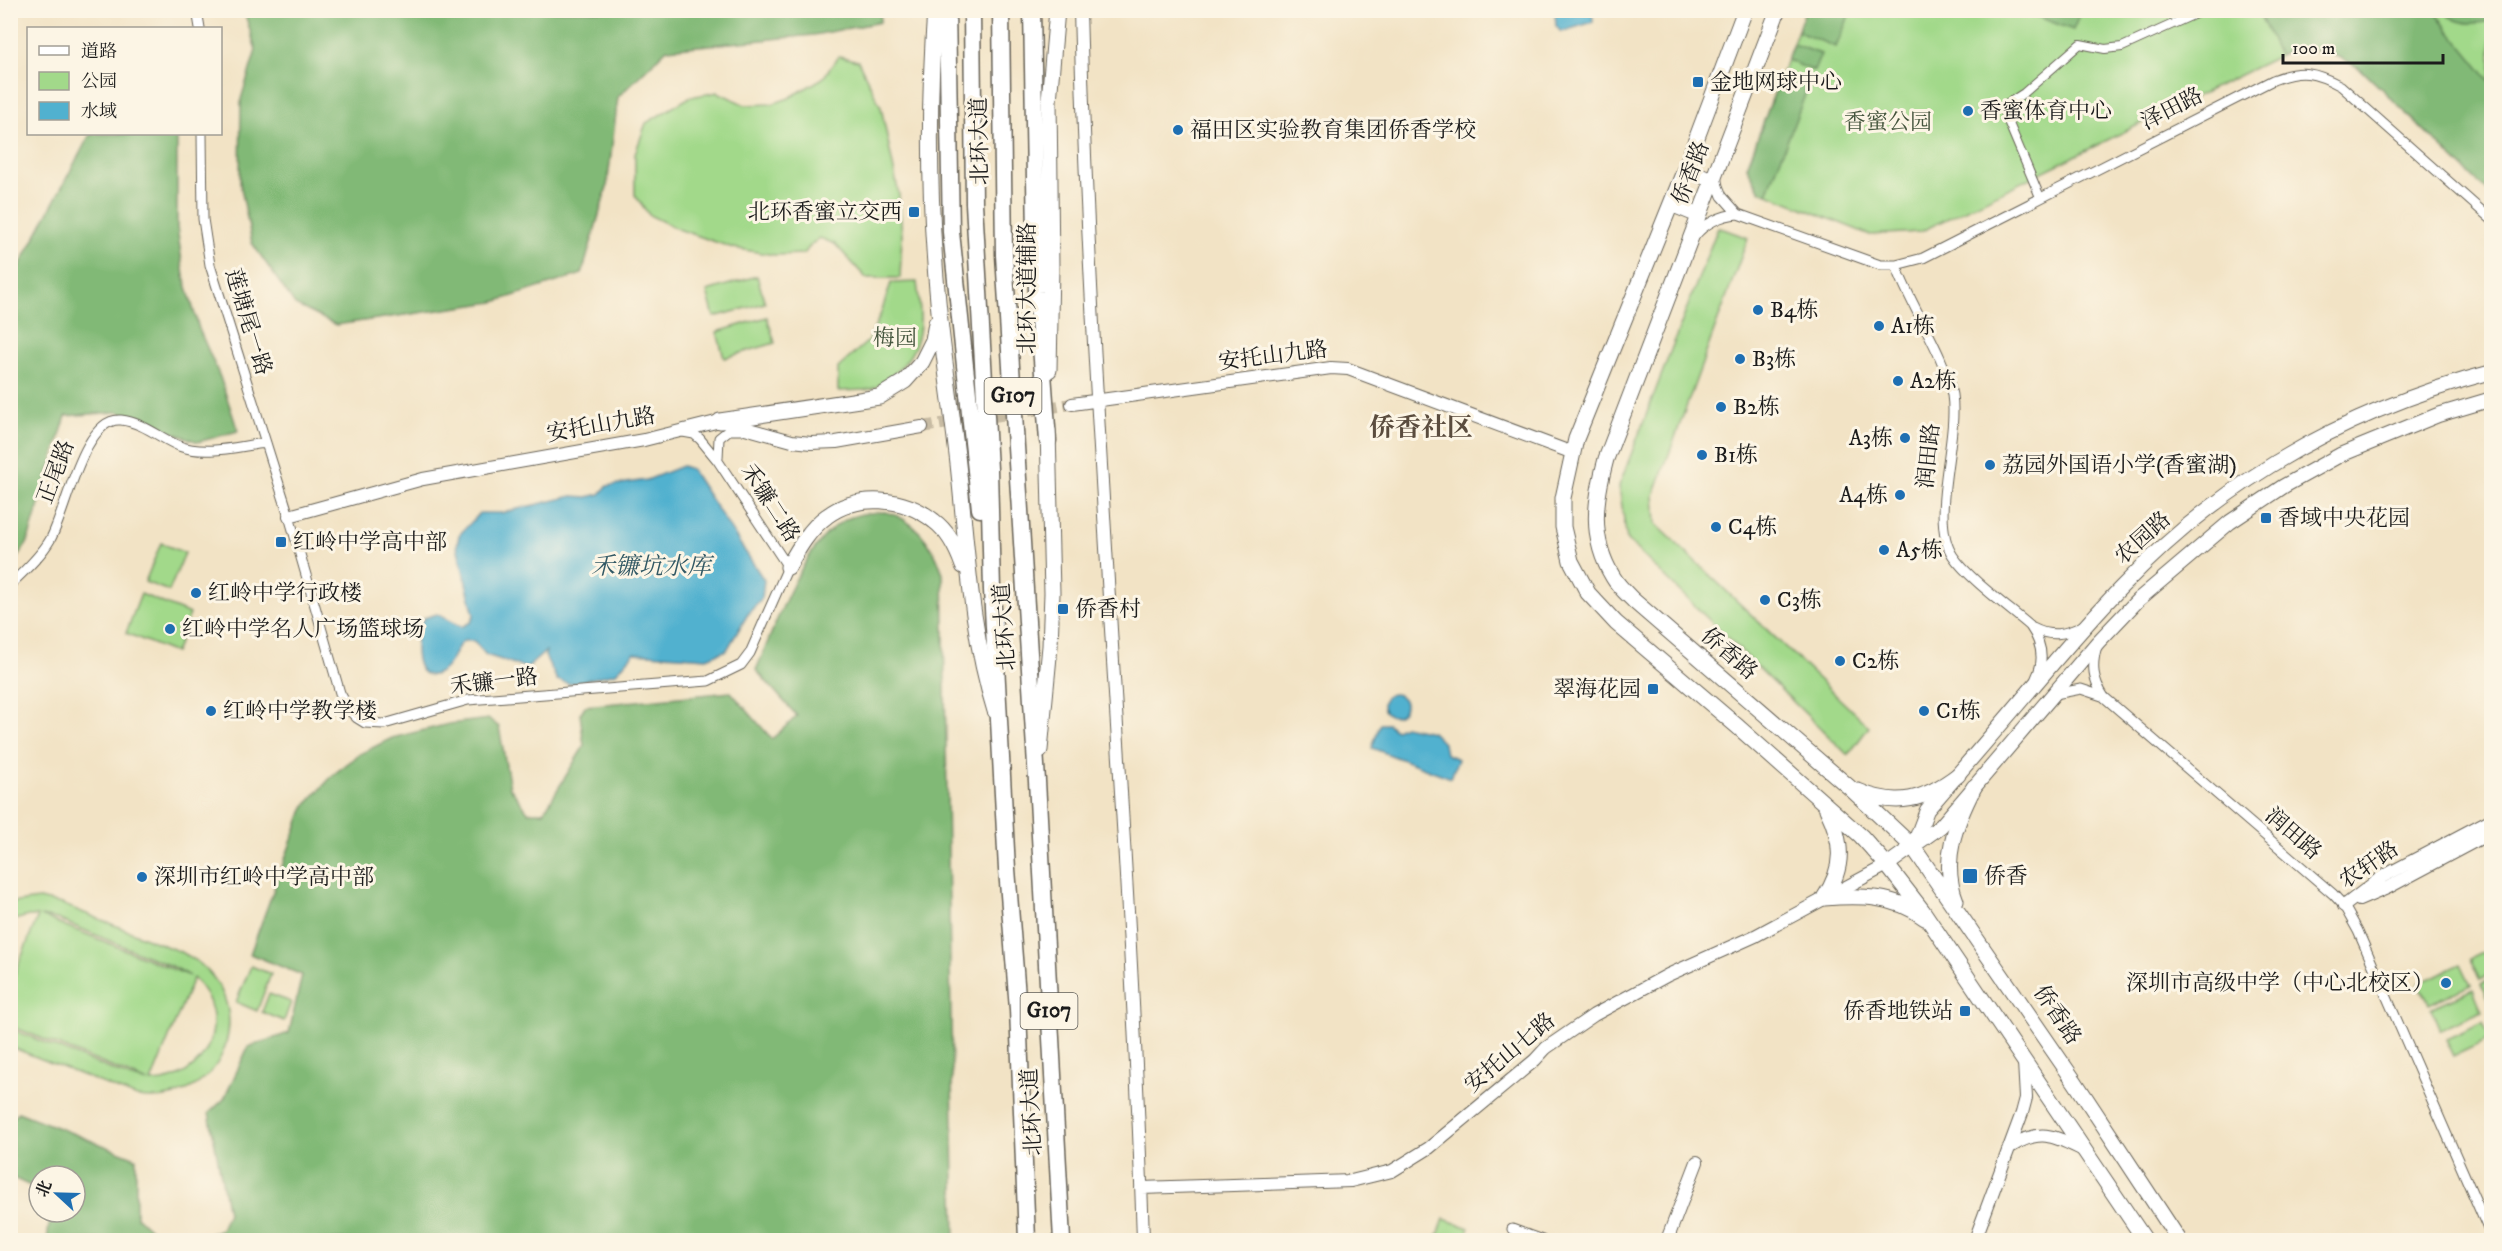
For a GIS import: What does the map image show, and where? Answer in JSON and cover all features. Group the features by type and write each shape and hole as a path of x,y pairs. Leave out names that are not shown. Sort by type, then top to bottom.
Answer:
{"highway":[{"path":"947,10 951,232 973,454 992,590"},
{"name":"北环大道","path":"972,10 974,203 989,469 998,722 1018,1009 1027,1240"},
{"name":"北环大道","path":"1001,10 1004,255 1037,781 1062,1240"},
{"path":"1032,10 1032,136 1037,292 1048,441"}],"main road":[{"path":"935,10 930,145 931,201 938,302 970,587 988,689 998,722"},
{"path":"1048,10 1049,101"},
{"name":"北环大道辅路","path":"1037,781 1052,604 1048,441 1051,267 1049,101 1057,10"},
{"name":"侨香路","path":"1746,10 1573,453 1563,498 1563,527 1571,561 1588,592 1616,623 1861,836 1887,865 1931,923 2145,1240"},
{"name":"侨香路","path":"1778,10 1606,459 1596,498 1596,529 1603,556 1613,578 1634,601 1850,787 1913,847 2179,1240"},
{"path":"1685,170 1714,175"},
{"path":"1671,204 1698,216"},
{"path":"720,421 860,402 891,392 915,370 929,350 936,327 938,302"},
{"name":"农园路","path":"1913,847 1927,810 2087,624 2120,587 2207,509 2293,452 2381,409 2424,392 2492,372"},
{"name":"农园路","path":"1887,865 1941,826 2098,642 2138,600 2182,560 2230,522 2284,486 2340,455 2385,435 2492,399"},
{"path":"788,567 816,525 827,516 854,503 881,501 908,507 934,520 957,549 970,587"},
{"path":"1850,787 1869,795 1905,800 1921,797 1939,789 1958,775"},
{"path":"1961,915 1952,891 1950,852 1961,812 1974,787"},
{"path":"1824,803 1835,825 1840,855 1837,876 1824,898"},
{"path":"1824,898 1850,896 1881,899 1908,908 1931,923"}],"street":[{"path":"197,10 200,27"},
{"path":"1080,10 1096,401 1143,1240"},
{"path":"2040,197 2002,107 2024,93 2080,44 2105,49 2122,47 2204,10"},
{"name":"泽田路","path":"1738,214 1870,262 1896,265 1923,258 2273,80 2290,73 2311,73 2341,86 2492,220"},
{"name":"莲塘尾一路","path":"202,135 203,219 210,265 289,516"},
{"path":"1714,175 1722,196 1738,214"},
{"path":"1687,247 1696,234 1708,224 1720,217 1738,214"},
{"name":"润田路","path":"1896,265 1946,374 1952,397 1953,423 1942,528 1947,547 1959,565 2030,626 2050,634 2062,634 2087,624"},
{"name":"安托山九路","path":"1072,404 1331,368 1348,369 1573,453"},
{"name":"正尾路","path":"10,585 39,556 50,540 85,449 94,432 107,422 119,420 133,423 180,446 192,449 205,450 266,443"},
{"path":"720,421 792,441 811,443 836,442 922,427"},
{"name":"安托山九路","path":"289,516 423,479 681,432 720,421"},
{"name":"禾镰二路","path":"718,460 717,444 724,433 729,430 750,430"},
{"name":"禾镰二路","path":"681,432 694,434 718,460 788,567"},
{"name":"禾镰一路","path":"289,516 340,693 350,711 357,718 374,724 401,720 468,700 708,681 720,677 741,665 750,652 788,567"},
{"name":"润田路","path":"2029,691 2042,659 2040,646 2030,626"},
{"name":"润田路","path":"2098,642 2093,675 2104,697"},
{"name":"润田路","path":"2053,695 2081,689 2104,697 2333,894 2344,906 2358,931 2492,1238"},
{"name":"农轩路","path":"2344,906 2382,877 2492,819"},
{"name":"农轩路","path":"2344,906 2387,888 2492,832"},
{"name":"安托山七路","path":"1141,1188 1351,1181 1392,1171 1429,1148 1535,1060 1546,1048 1572,1029 1668,975 1755,936 1887,865"},
{"path":"1975,1240 2012,1146 2026,1098 2023,1059"},
{"path":"2012,1146 2025,1138 2039,1134 2056,1138 2085,1151"},
{"path":"1667,1240 1697,1162"},
{"path":"1512,1229 1542,1240"}],"green space":[{"path":"244,10 881,11 880,22 814,35 667,49 618,97 607,187 582,274 494,302 336,325 295,305 252,243 240,183 241,99 256,50"},
{"name":"香蜜公园","path":"1805,11 2491,11 2491,195 2362,70 2336,56 2308,50 2287,52 1920,232 1870,235 1760,191 1747,167"},
{"path":"1805,11 1851,11 1836,47 1798,32"},
{"path":"2029,11 2081,11 2073,30 2028,13"},
{"path":"2258,11 2435,11 2491,82 2491,195 2362,70 2333,55 2311,50 2300,50 2279,56"},
{"path":"2445,11 2491,11 2491,21 2460,22"},
{"path":"1793,44 1821,54 1814,71 1787,60"},
{"path":"839,56 858,61 881,107 899,195 902,235 900,278 866,278 835,244 820,238 804,254 774,255 733,248 678,229 649,215 635,195 635,154 646,123 690,97 718,92 745,105 772,104 789,98 823,78"},
{"path":"1781,75 1808,87 1767,194 1760,191 1747,167"},
{"path":"177,135 177,227 184,276 199,329 220,377 238,431 198,442 118,412 66,416 27,544 11,566 11,282 89,136"},
{"path":"1718,227 1748,238 1654,495 1656,524 1869,727 1848,755 1627,540 1619,486"},
{"path":"757,276 765,303 714,317 707,291"},
{"name":"梅园","path":"917,282 920,329 907,360 875,388 838,391 838,368 869,340 891,283"},
{"path":"767,317 775,343 724,358 717,332"},
{"path":"886,512 915,527 934,553 943,573 955,1240 198,1240 221,1229 228,1213 209,1113 224,1099 248,1047 289,1033 302,975 250,954 304,807 334,774 360,754 392,738 449,724 489,719 499,727 510,788 528,812 544,812 584,746 580,714 585,706 731,692 772,739 797,716 756,670 793,585 818,544 833,528 854,516"},
{"name":"红岭中学名人广场篮球场","path":"161,543 185,553 169,591 145,582"},
{"path":"141,594 190,614 175,653 126,633"},
{"path":"39,899 62,904 183,953 208,972 223,995 229,1020 225,1046 214,1068 195,1086 169,1096 137,1097 11,1047 11,1029 132,1078 148,1082 11,1026 11,983 38,916 28,916 11,921 11,903","holes":["41,916 57,919 176,968 190,976","193,978 206,994 212,1011 213,1028 209,1045 200,1059 187,1071 171,1079 151,1082"]},
{"path":"2491,949 2491,975 2480,980 2470,959"},
{"path":"2461,964 2471,985 2429,1004 2419,983"},
{"path":"251,966 271,974 257,1011 236,1002"},
{"path":"2491,980 2492,1006 2481,984"},
{"path":"2473,989 2482,1011 2440,1030 2431,1008"},
{"path":"269,994 291,1002 284,1021 262,1012"},
{"path":"2483,1022 2490,1039 2454,1056 2446,1039"},
{"path":"18,1112 136,1158 136,1216 162,1240 47,1240 49,1224 87,1224 87,1164 27,1164 27,1184 11,1177 11,1120"},
{"path":"1444,1219 1469,1228 1464,1240 1436,1240"}],"water":[{"path":"1555,11 1592,11 1593,22 1561,32 1556,26"},
{"name":"禾镰坑水库","path":"682,466 691,469 764,580 762,598 748,614 727,650 707,658 634,653 616,673 569,684 557,680 545,656 546,651 527,668 486,655 474,641 461,643 442,671 432,675 420,668 416,648 417,637 424,618 437,614 461,627 471,622 474,615 457,546 459,535 480,513 501,513 572,496 587,497 600,494 607,486 647,480"},
{"path":"1390,694 1398,694 1405,701 1405,709 1398,716 1390,716 1383,709 1383,701"},
{"path":"1380,724 1388,724 1396,730 1404,726 1432,732 1444,744 1446,754 1458,759 1451,778 1372,748"}],"tunnel":[{"path":"922,427 1072,404"}],"place":[{"name":"金地网球中心","path":"1698,82"},
{"name":"香蜜体育中心","path":"1968,111"},
{"name":"福田区实验教育集团侨香学校","path":"1178,130"},
{"name":"北环香蜜立交西","path":"914,212"},
{"name":"B4栋","path":"1758,310"},
{"name":"A1栋","path":"1879,326"},
{"name":"B3栋","path":"1740,359"},
{"name":"A2栋","path":"1898,381"},
{"name":"B2栋","path":"1721,407"},
{"name":"A3栋","path":"1905,438"},
{"name":"B1栋","path":"1702,455"},
{"name":"荔园外国语小学(香蜜湖)","path":"1990,465"},
{"name":"A4栋","path":"1900,495"},
{"name":"香域中央花园","path":"2266,518"},
{"name":"C4栋","path":"1716,527"},
{"name":"红岭中学高中部","path":"281,542"},
{"name":"A5栋","path":"1884,550"},
{"name":"红岭中学行政楼","path":"196,593"},
{"name":"C3栋","path":"1765,600"},
{"name":"侨香村","path":"1063,609"},
{"name":"红岭中学名人广场篮球场","path":"170,629"},
{"name":"C2栋","path":"1840,661"},
{"name":"翠海花园","path":"1653,689"},
{"name":"红岭中学教学楼","path":"211,711"},
{"name":"C1栋","path":"1924,711"},
{"name":"侨香","path":"1970,876"},
{"name":"深圳市红岭中学高中部","path":"142,877"},
{"name":"深圳市高级中学（中心北校区）","path":"2446,983"},
{"name":"侨香地铁站","path":"1965,1011"}],"district":[{"name":"侨香社区","path":"1421,428"}]}
